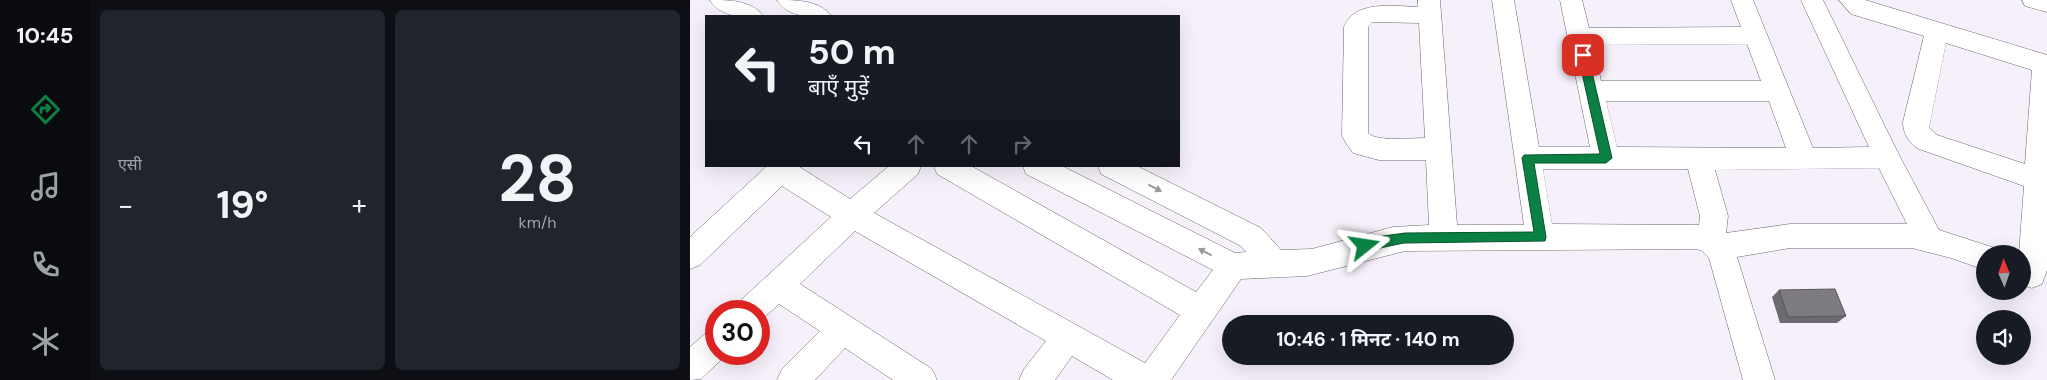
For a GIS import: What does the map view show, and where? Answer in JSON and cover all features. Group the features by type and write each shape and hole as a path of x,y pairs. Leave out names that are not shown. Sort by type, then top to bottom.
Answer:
{"street":[{"path":"721,0 749,15"},
{"path":"788,0 817,15"},
{"path":"1502,0 1540,237"},
{"path":"1571,0 1606,158"},
{"path":"1742,0 1804,159"},
{"path":"1812,0 1886,157 1929,239"},
{"path":"1850,0 1859,8 2046,64 2034,275"},
{"path":"2033,0 2047,4"},
{"path":"1439,149 1379,149 1362,145 1355,136 1358,20 1363,15 1429,7 1439,149 1444,238"},
{"path":"1937,31 1916,122 1916,130 1919,136 1928,142 2038,180"},
{"path":"1579,37 1755,34"},
{"path":"1591,91 1778,90"},
{"path":"1528,158 1804,159 1886,157"},
{"path":"1699,159 1714,216 1715,244 1759,380"},
{"path":"762,300 852,215 907,167"},
{"path":"949,167 1201,311"},
{"path":"1038,167 1234,266 1312,262 1383,241 1405,238 1680,236 1715,244 1790,236 1912,236 1929,239 1976,254"},
{"path":"1113,167 1251,238 1274,263"},
{"path":"690,256 783,168 852,215 1144,380"},
{"path":"1152,380 1234,266"},
{"path":"777,286 921,380"},
{"path":"793,380 843,329"},
{"path":"1035,380 1068,337"},
{"path":"690,368 705,354"}],"building":[{"path":"1835,289 1846,316 1788,317 1779,290"}],"route":[{"path":"1365,246 1405,238 1540,237 1528,158 1606,158 1583,55"}]}
